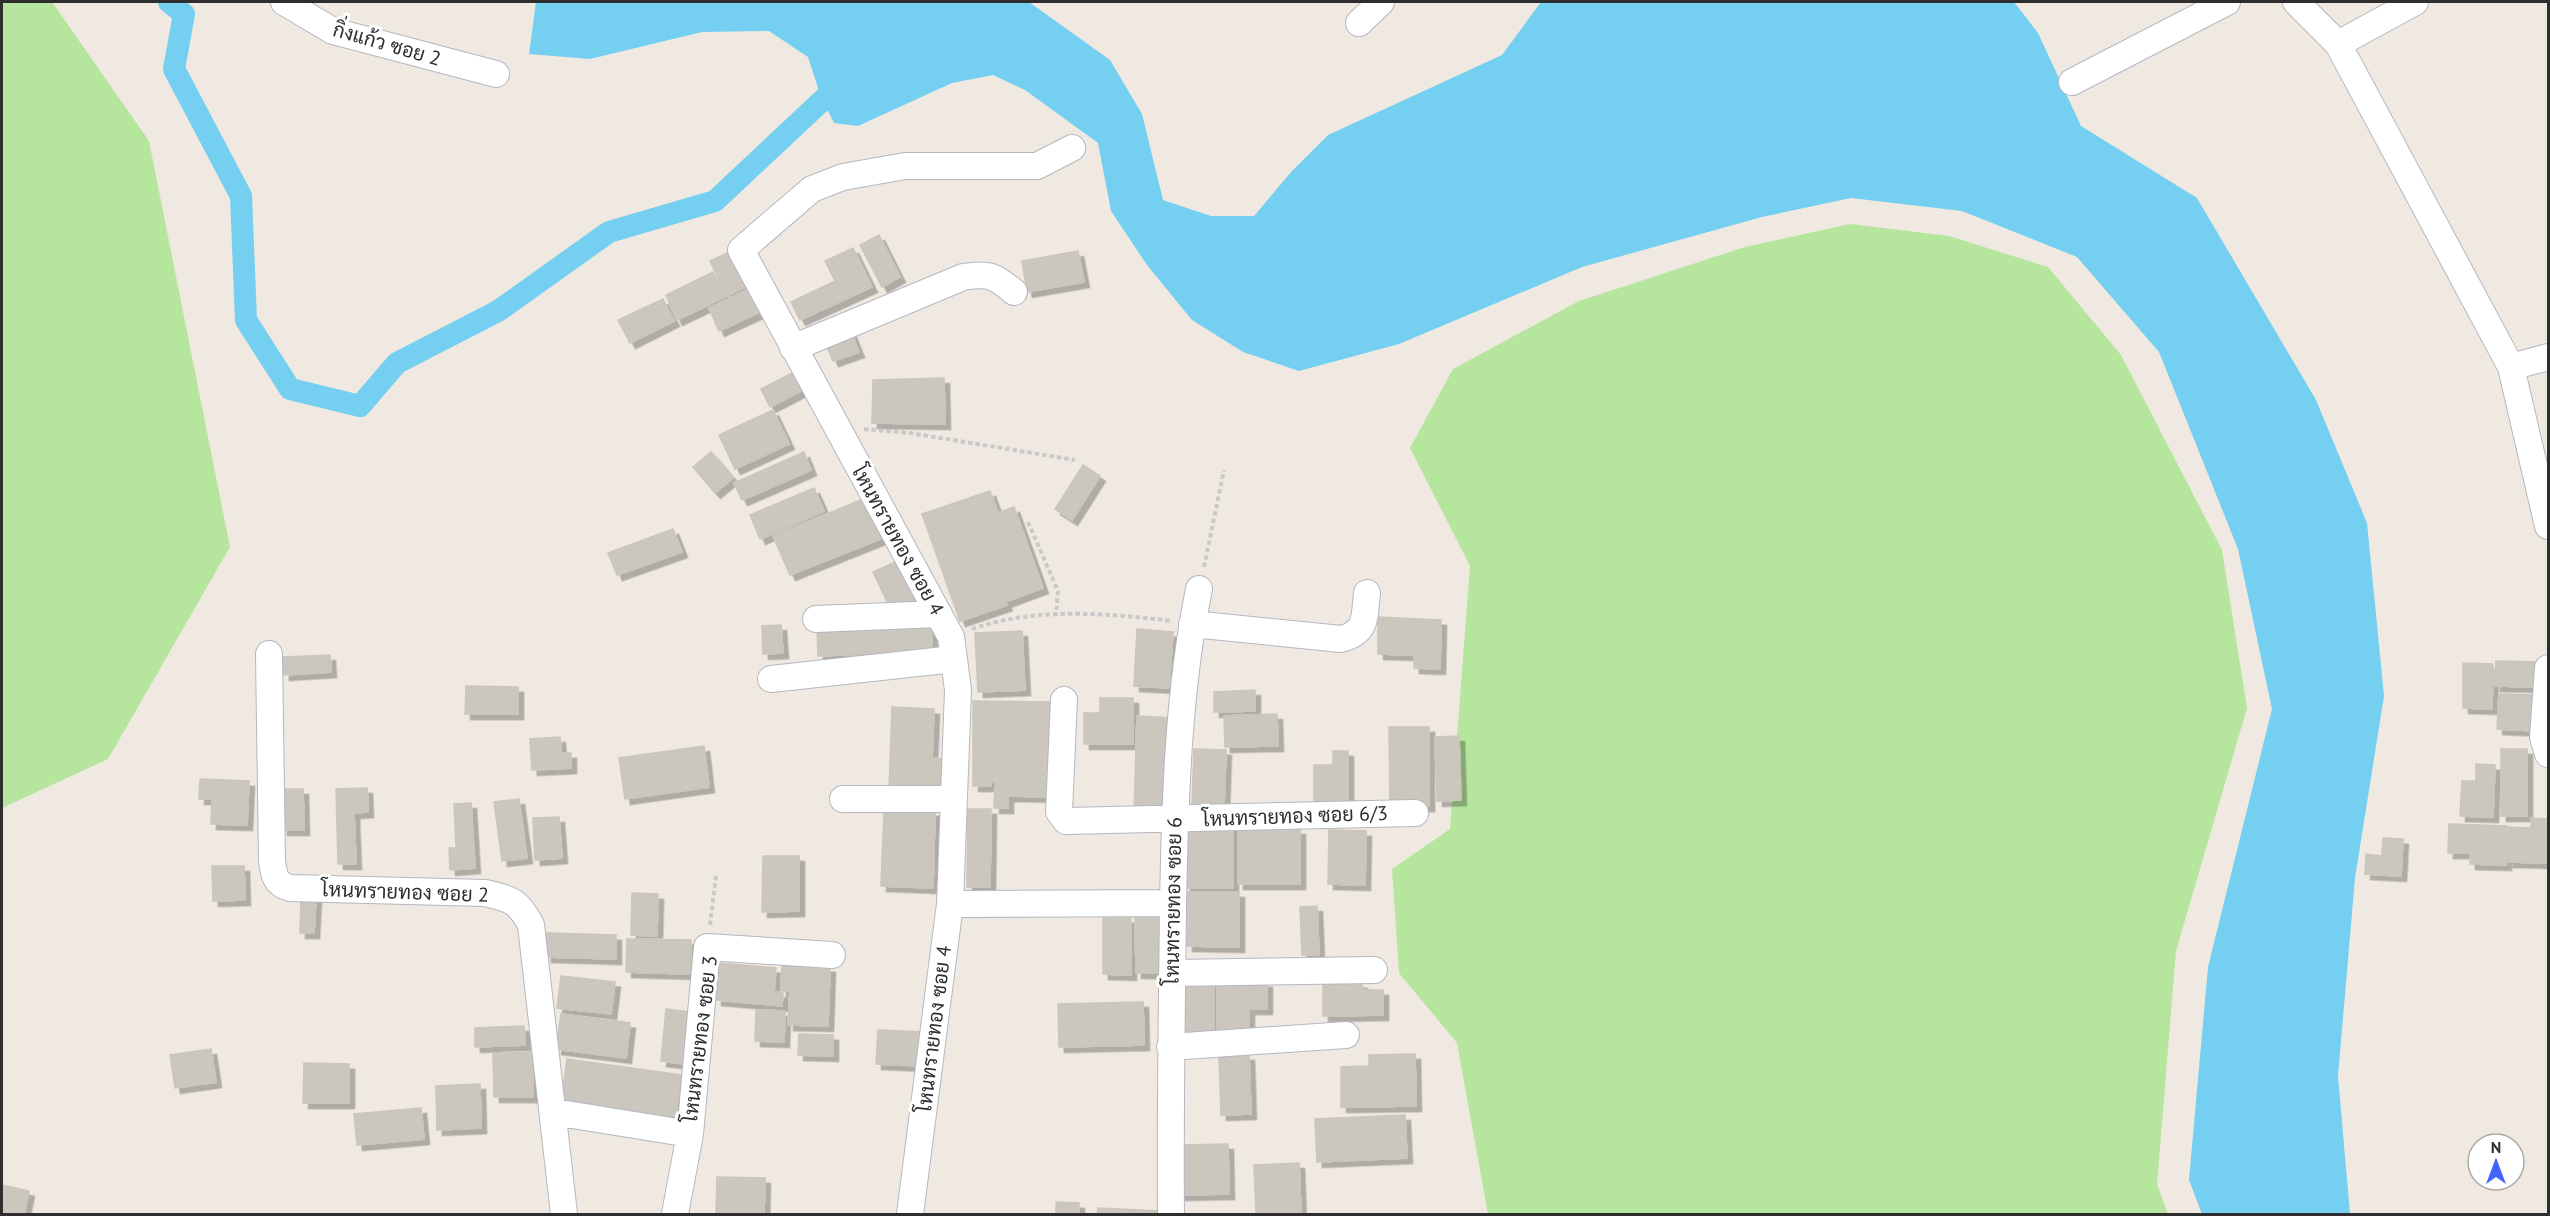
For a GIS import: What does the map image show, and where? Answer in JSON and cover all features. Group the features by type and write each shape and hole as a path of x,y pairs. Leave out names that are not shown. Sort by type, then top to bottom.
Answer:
{"street":[{"name":"กิ่งแก้ว ซอย 2","path":"284,2 333,31 495,74"},
{"path":"1359,23 1381,2"},
{"path":"2072,82 2227,2"},
{"path":"2296,2 2338,44 2511,367 2548,526"},
{"path":"2338,44 2415,2"},
{"name":"โหนทรายทอง ซอย 4","path":"910,1215 950,904 958,690 953,648 939,614 741,250 812,189 843,177 905,166 1037,166 1072,148"},
{"path":"793,348 963,277 985,274 996,277 1014,292"},
{"path":"2511,367 2548,357"},
{"name":"โหนทรายทอง ซอย 6","path":"1171,1215 1170,1047 1174,819 1182,694 1199,589"},
{"path":"1192,624 1341,639 1356,633 1363,626 1367,593"},
{"path":"816,619 939,614"},
{"path":"771,679 953,648"},
{"name":"โหนทรายทอง ซอย 2","path":"269,654 272,861 275,880 281,886 290,888 485,893 507,898 520,905 531,925 564,1215"},
{"path":"2548,668 2543,736 2548,754"},
{"name":"โหนทรายทอง ซอย 6/3","path":"1064,700 1059,812 1061,817 1073,821 1415,813"},
{"path":"843,799 954,799"},
{"path":"950,904 1173,903"},
{"name":"โหนทรายทอง ซอย 3","path":"675,1215 690,1134 707,947 832,956"},
{"path":"1172,974 1374,970"},
{"path":"1170,1047 1346,1035"},
{"path":"554,1112 690,1134"}],"path":[{"path":"836,427 910,433 1075,460"},
{"path":"1199,589 1224,470"},
{"path":"1028,522 1058,591 1056,615"},
{"path":"953,648 993,621 1027,615 1101,614 1192,624"},
{"path":"707,947 716,876"}],"green space":[{"path":"2,2 52,2 149,141 230,547 108,759 2,808"},
{"path":"1850,224 1949,236 2048,267 2121,355 2222,550 2247,708 2176,951 2157,1184 2168,1214 1488,1214 1457,1043 1399,973 1392,869 1450,829 1470,566 1410,448 1453,369 1579,301 1745,247"}],"water":[{"path":"536,2 1029,2 1110,60 1142,114 1163,200 1211,216 1254,216 1292,171 1328,135 1502,55 1541,2 2014,2 2038,33 2081,126 2197,198 2316,400 2367,523 2384,696 2355,878 2338,1076 2350,1214 2202,1214 2189,1180 2208,967 2272,709 2238,549 2159,352 2077,257 1962,211 1851,198 1762,217 1582,267 1399,344 1299,371 1243,352 1192,320 1147,265 1111,211 1098,143 1025,90 993,75 952,83 858,126 834,123 820,94 808,57 769,31 702,32 590,59 529,54"}],"building":[{"path":"879,235 900,277 882,287 860,245"},
{"path":"853,248 872,287 800,320 791,302 835,281 825,261"},
{"path":"731,251 749,285 727,296 710,261"},
{"path":"1078,251 1084,282 1027,292 1022,261"},
{"path":"713,272 725,297 677,320 666,295"},
{"path":"749,289 760,312 719,331 709,308"},
{"path":"663,299 674,321 630,343 618,320"},
{"path":"851,332 859,352 833,361 825,342"},
{"path":"794,372 803,390 770,407 761,389"},
{"path":"944,378 945,424 872,423 873,380"},
{"path":"773,410 789,444 735,469 719,435"},
{"path":"711,452 733,478 715,493 693,467"},
{"path":"804,452 811,470 742,500 734,483"},
{"path":"1083,465 1100,476 1072,520 1055,509"},
{"path":"814,488 824,511 760,539 750,515"},
{"path":"990,491 998,513 1014,507 1043,588 1005,602 1007,605 960,621 922,514"},
{"path":"868,497 885,537 790,575 773,536"},
{"path":"673,529 682,552 617,575 608,553"},
{"path":"904,558 922,597 891,610 873,572"},
{"path":"1378,617 1441,620 1440,669 1414,668 1414,655 1378,654"},
{"path":"931,622 932,651 818,656 817,627"},
{"path":"781,625 783,653 763,654 762,626"},
{"path":"1137,629 1173,632 1169,688 1134,686"},
{"path":"1022,631 1025,690 978,692 975,633"},
{"path":"330,655 331,672 284,675 283,657"},
{"path":"2496,661 2541,662 2540,687 2495,686"},
{"path":"2463,663 2493,664 2492,709 2463,708"},
{"path":"466,686 518,687 518,714 465,714"},
{"path":"1255,690 1255,711 1214,712 1214,692"},
{"path":"2499,694 2539,695 2538,731 2497,729"},
{"path":"1100,698 1133,698 1133,744 1084,744 1084,713 1100,713"},
{"path":"973,701 1055,702 1055,797 1008,796 1008,808 994,808 995,782 991,782 991,786 973,786"},
{"path":"892,707 934,709 932,758 950,759 948,794 889,792"},
{"path":"1277,714 1278,746 1225,747 1224,716"},
{"path":"1137,716 1173,718 1170,814 1134,813"},
{"path":"1389,727 1429,727 1429,806 1390,807"},
{"path":"1459,736 1461,800 1437,801 1435,737"},
{"path":"560,737 561,753 571,753 571,768 532,770 530,739"},
{"path":"704,746 709,787 625,799 619,758"},
{"path":"1194,749 1226,750 1224,806 1192,805"},
{"path":"2501,749 2527,749 2527,816 2501,816"},
{"path":"1333,751 1348,751 1348,808 1314,809 1314,765 1333,765"},
{"path":"2476,764 2495,765 2493,817 2460,816 2462,781 2476,781"},
{"path":"200,779 249,781 247,825 211,824 212,799 199,799"},
{"path":"367,788 368,812 354,813 356,864 338,864 336,789"},
{"path":"282,789 303,789 304,830 282,830"},
{"path":"519,799 527,858 502,861 494,802"},
{"path":"471,803 475,868 450,870 449,848 456,848 454,804"},
{"path":"968,809 991,809 990,887 967,887"},
{"path":"884,810 935,811 933,888 881,886"},
{"path":"559,817 562,858 535,860 533,818"},
{"path":"2531,818 2548,819 2548,863 2508,862 2509,827 2531,828"},
{"path":"1185,823 1233,823 1233,888 1185,888"},
{"path":"2449,824 2507,826 2506,865 2470,864 2470,853 2448,853"},
{"path":"1238,829 1300,829 1300,884 1238,884"},
{"path":"1329,830 1366,831 1365,885 1328,884"},
{"path":"2383,838 2403,839 2401,876 2365,874 2366,854 2382,856"},
{"path":"763,856 799,856 799,911 762,912"},
{"path":"212,866 244,866 245,900 213,901"},
{"path":"1188,892 1239,892 1239,947 1187,946"},
{"path":"632,893 658,894 657,936 631,935"},
{"path":"301,897 316,897 314,933 300,933"},
{"path":"1317,906 1319,955 1302,955 1300,907"},
{"path":"1135,910 1167,910 1167,973 1136,973"},
{"path":"1103,918 1131,918 1131,975 1103,974"},
{"path":"547,933 616,935 616,959 546,957"},
{"path":"627,939 691,940 690,974 626,972"},
{"path":"718,963 776,968 774,992 783,993 782,1006 716,1000"},
{"path":"782,965 830,967 828,1026 788,1025 790,991 781,991"},
{"path":"561,976 615,982 611,1014 557,1008"},
{"path":"1181,981 1214,981 1214,1036 1181,1036"},
{"path":"1217,982 1267,982 1267,1009 1249,1009 1249,1038 1217,1038"},
{"path":"1323,983 1362,983 1362,990 1383,990 1383,1015 1323,1016"},
{"path":"1143,1002 1144,1045 1059,1047 1058,1004"},
{"path":"666,1009 690,1012 684,1064 661,1061"},
{"path":"756,1010 785,1011 784,1042 755,1041"},
{"path":"561,1014 630,1023 626,1058 556,1049"},
{"path":"524,1026 525,1045 475,1047 475,1028"},
{"path":"878,1030 925,1032 923,1066 876,1064"},
{"path":"799,1034 833,1035 833,1056 798,1055"},
{"path":"211,1049 216,1082 175,1088 170,1055"},
{"path":"532,1052 533,1097 494,1097 493,1053"},
{"path":"1415,1054 1416,1106 1341,1107 1341,1067 1369,1066 1369,1055"},
{"path":"1249,1055 1251,1114 1221,1115 1219,1056"},
{"path":"567,1059 681,1075 675,1120 561,1104"},
{"path":"304,1063 349,1064 349,1103 303,1103"},
{"path":"480,1084 481,1128 437,1130 436,1086"},
{"path":"421,1108 424,1139 357,1145 354,1114"},
{"path":"1405,1115 1407,1158 1317,1162 1315,1119"},
{"path":"1228,1144 1229,1194 1178,1195 1177,1145"},
{"path":"1299,1163 1301,1214 1256,1214 1254,1165"},
{"path":"717,1177 765,1178 764,1214 716,1214"},
{"path":"2,1185 29,1191 24,1214 2,1214"},
{"path":"1056,1202 1079,1203 1079,1214 1056,1214"},
{"path":"1098,1208 1161,1211 1161,1214 1097,1214"}],"waterway":[{"path":"169,2 184,14 174,69 241,196 246,320 290,389 360,406 397,363 498,311 609,232 715,201 844,80"}]}
